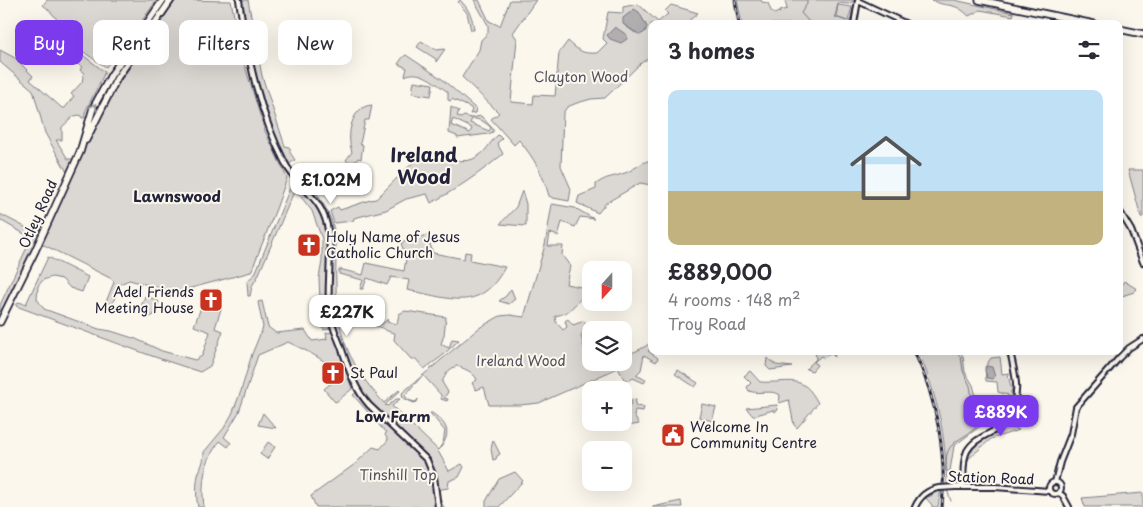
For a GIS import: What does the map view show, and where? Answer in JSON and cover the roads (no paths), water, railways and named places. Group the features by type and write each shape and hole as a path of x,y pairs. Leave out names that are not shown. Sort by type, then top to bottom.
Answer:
{"highway":[{"name":"Otley Road","path":"0,322 35,251 84,141 90,116 101,92 164,0"},
{"name":"Otley Road","path":"84,141 89,135 96,117 117,78 171,0"},
{"path":"979,0 1075,20"},
{"path":"1123,30 1143,34"}],"street":[{"path":"238,0 252,73 274,140 289,171 316,199 325,216 330,250 330,314 352,380 360,395 369,405 427,460 434,477 438,507"},
{"path":"855,20 858,0 899,20"},
{"path":"1123,217 1143,262"},
{"path":"1123,354 1128,348 1143,339"},
{"path":"963,486 963,468 967,452 976,440 1002,424 1013,406 1017,394 1011,355"},
{"path":"1069,507 1063,496 1049,491 1050,484 1055,482 1060,462 1071,434 1076,407 1122,355"},
{"path":"1055,482 1061,486 1059,493"},
{"name":"Station Road","path":"915,507 922,496 931,489 939,488 963,486 1049,491"}],"waterway":[{"path":"807,0 807,4 801,13 807,20"},
{"path":"947,486 947,454 954,443 978,425 984,409 972,398 970,386 963,371 959,355"},
{"path":"947,490 951,501"}],"railway":[{"path":"735,0 738,20"},
{"path":"916,355 929,388 939,427 943,467 942,507"}],"place":[{"name":"Holy Name of Jesus Catholic Church","path":"309,245"},
{"name":"Adel Friends Meeting House","path":"211,300"},
{"name":"St Paul","path":"333,373"},
{"name":"Welcome In Community Centre","path":"673,435"}],"district":[{"name":"Ireland Wood","path":"424,166"},
{"name":"Lawnswood","path":"177,197"},
{"name":"Low Farm","path":"393,417"}],"park label":[{"name":"Clayton Wood","path":"581,77"},
{"name":"Tinshill Top","path":"398,475"}]}
